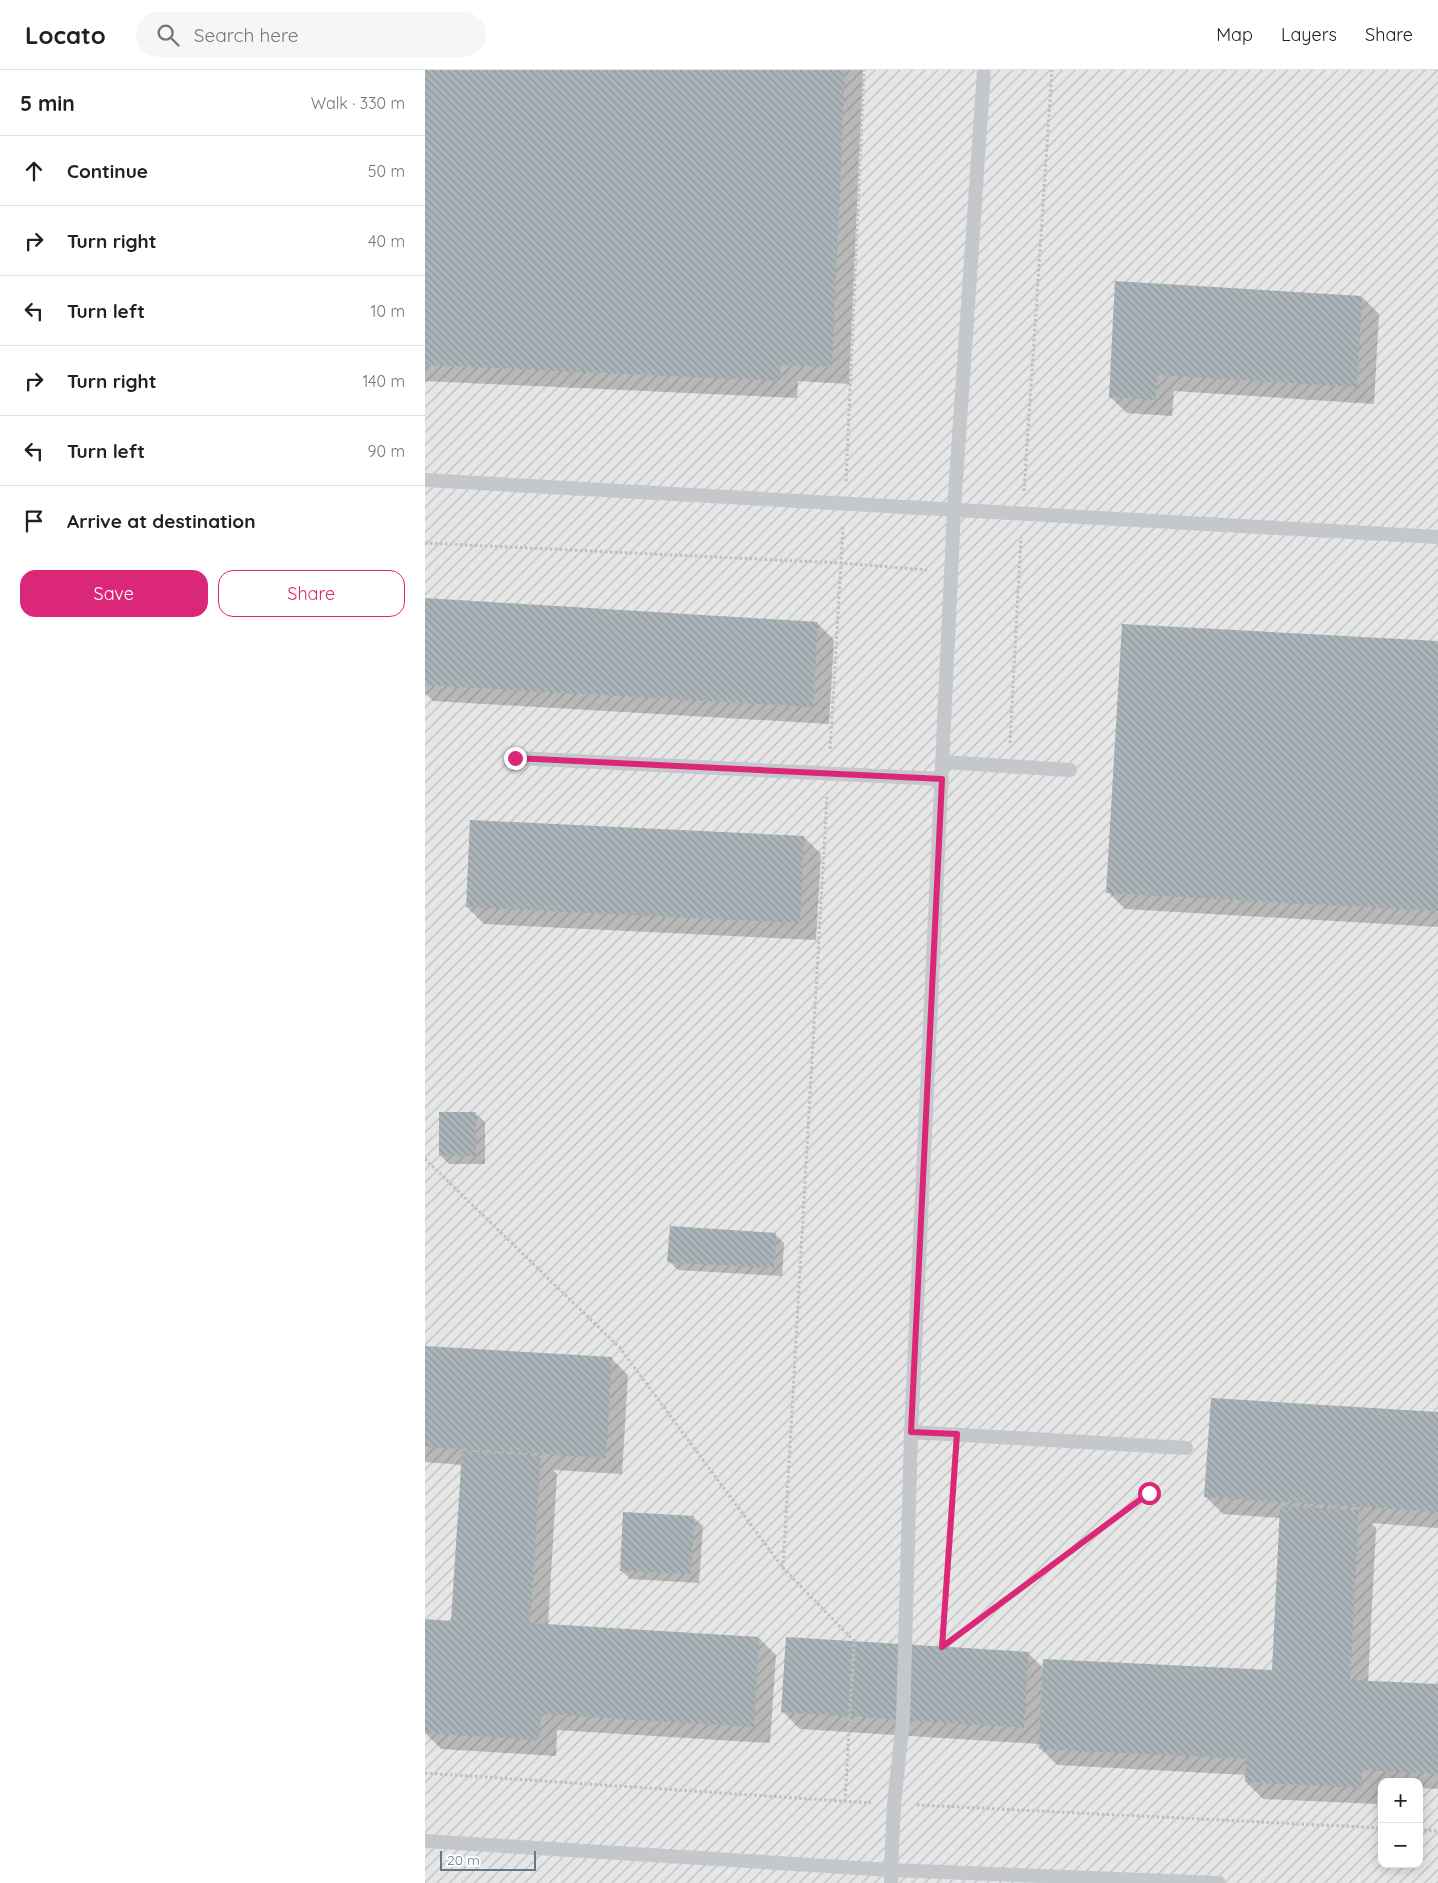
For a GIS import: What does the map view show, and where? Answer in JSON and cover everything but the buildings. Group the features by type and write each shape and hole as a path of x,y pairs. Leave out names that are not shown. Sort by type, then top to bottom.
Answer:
{"lane":[{"path":"891,1876 894,1804 903,1720 911,1432 954,510 984,70"},
{"path":"425,480 1438,537"},
{"path":"515,758 942,779"},
{"path":"943,762 1069,770"},
{"path":"911,1432 1186,1448"},
{"path":"425,1841 891,1876 1219,1883"}],"path":[{"path":"783,1568 845,504 865,70"},
{"path":"1009,766 1022,514 1052,70"},
{"path":"425,543 841,563 951,572"},
{"path":"425,1159 620,1348 783,1568 854,1641 845,1801"},
{"path":"957,1434 942,1647 1149,1493"},
{"path":"1423,1830 1438,1831"}],"shaded area":[{"path":"425,70 1438,70 1438,1883 425,1883"}],"route":[{"path":"515,758 942,779 911,1432 957,1434 942,1647 1149,1493"}]}
